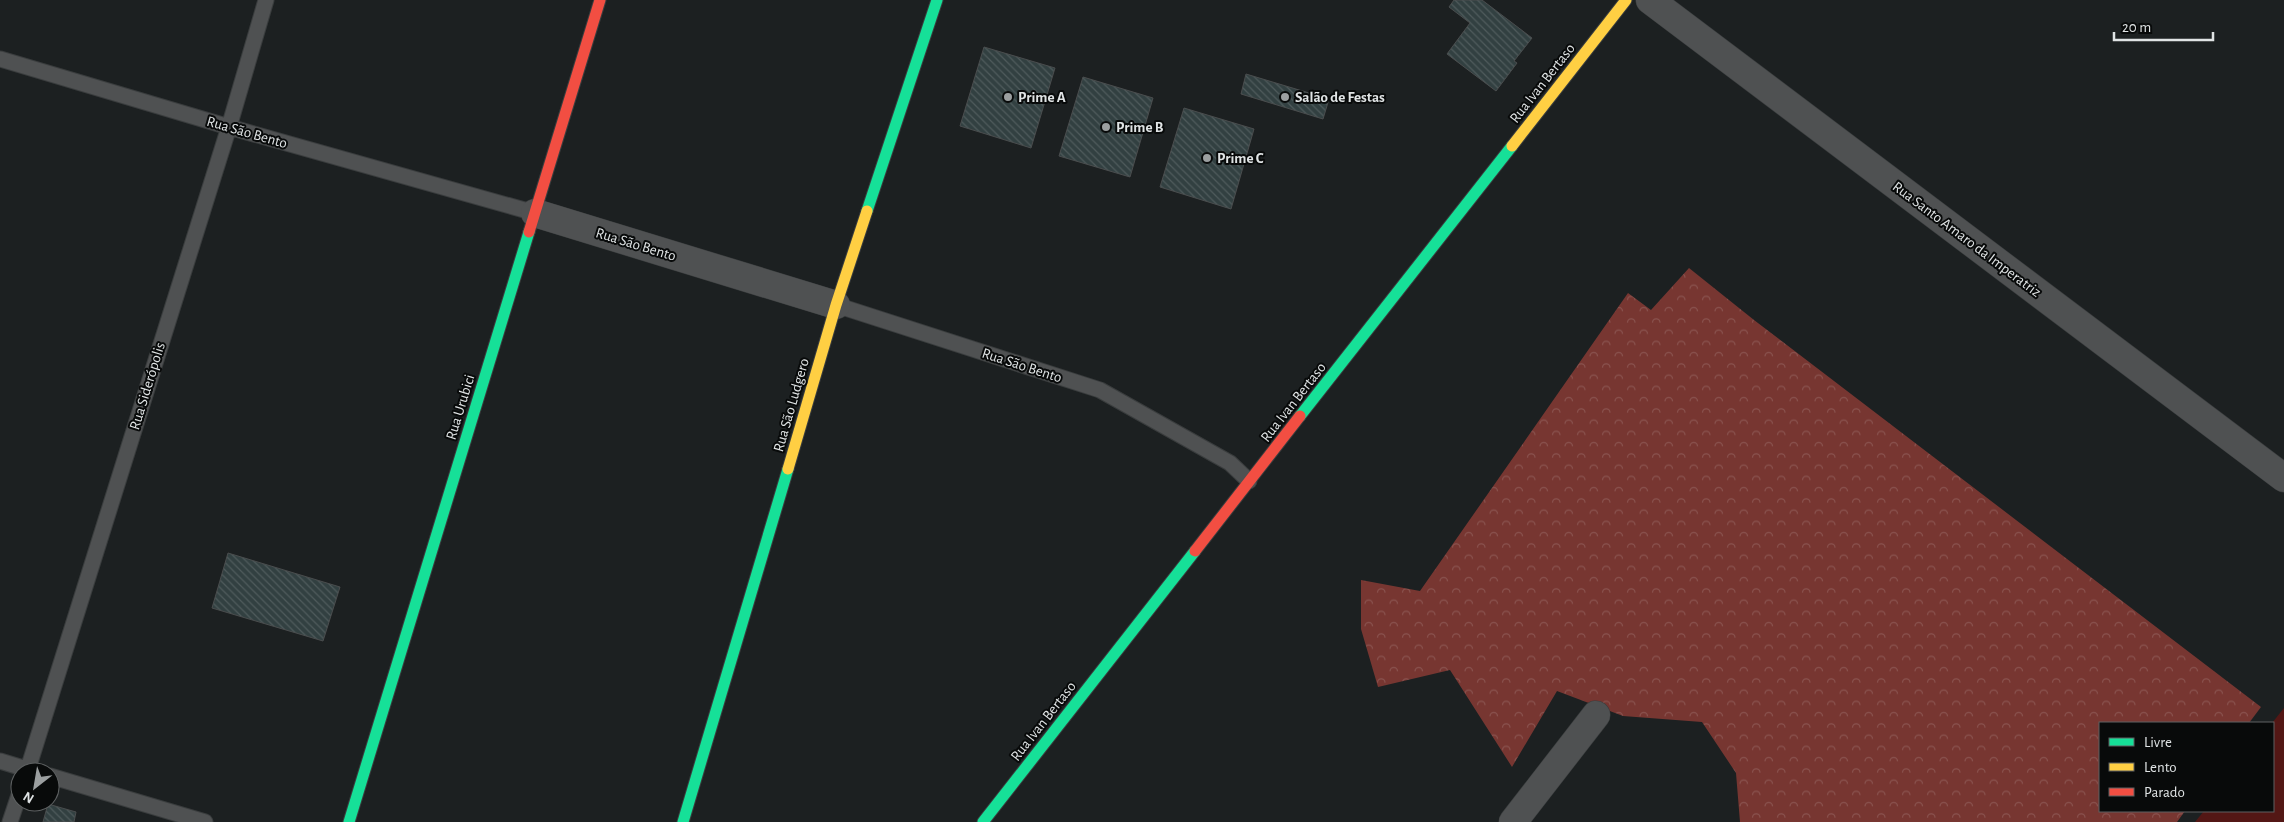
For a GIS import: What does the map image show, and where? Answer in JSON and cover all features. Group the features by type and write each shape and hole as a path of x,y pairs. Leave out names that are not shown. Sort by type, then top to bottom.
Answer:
{"street":[{"name":"Rua Urubici","path":"349,822 600,0"},
{"name":"Rua São Ludgero","path":"683,822 836,305 937,0"},
{"name":"Rua Ivan Bertaso","path":"983,822 1626,0"},
{"name":"Rua Santo Amaro da Imperatriz","path":"1650,0 2284,478"},
{"name":"Rua São Bento","path":"535,213 836,305"},
{"path":"1513,822 1596,715"}],"lane":[{"name":"Rua Siderópolis","path":"33,762 229,127 266,0"},
{"name":"Rua São Bento","path":"0,59 229,127 535,213"},
{"name":"Rua São Bento","path":"836,305 1100,390 1230,463 1250,481"},
{"path":"60,779 205,822"}],"shaded area":[{"path":"2284,708 2284,822 2195,822 2203,812 2274,812 2273,722"}],"green space":[{"path":"1689,268 1754,320 2261,707 2250,722 2099,722 2099,812 2184,812 2177,822 1740,822 1736,773 1702,722 1623,716 1557,691 1512,767 1450,670 1378,687 1361,629 1361,580 1420,591 1628,293 1651,310"}],"building":[{"path":"1454,0 1482,0 1532,38 1514,61 1517,63 1496,91 1447,54 1470,23 1449,7"},
{"name":"Prime A","path":"984,47 1055,68 1031,148 960,126"},
{"name":"Salão de Festas","path":"1246,74 1329,99 1323,119 1241,94"},
{"name":"Prime B","path":"1083,77 1153,98 1130,177 1059,156"},
{"name":"Prime C","path":"1184,108 1254,129 1231,209 1160,187"},
{"path":"228,553 340,587 323,641 212,608"},
{"path":"60,807 76,812 74,822 43,822 46,812 60,812"}],"traffic: fast":[{"path":"867,211 937,0"},
{"path":"1300,416 1512,146"},
{"path":"349,822 529,232"},
{"path":"683,822 788,469"},
{"path":"983,822 1195,551"}],"traffic: slow":[{"path":"1512,146 1626,0"},
{"path":"788,469 836,305 867,211"}],"traffic: jam":[{"path":"529,232 600,0"},
{"path":"1195,551 1300,416"}],"place":[{"name":"Prime A","path":"1008,97"},
{"name":"Salão de Festas","path":"1285,97"},
{"name":"Prime B","path":"1106,127"},
{"name":"Prime C","path":"1207,158"}]}
